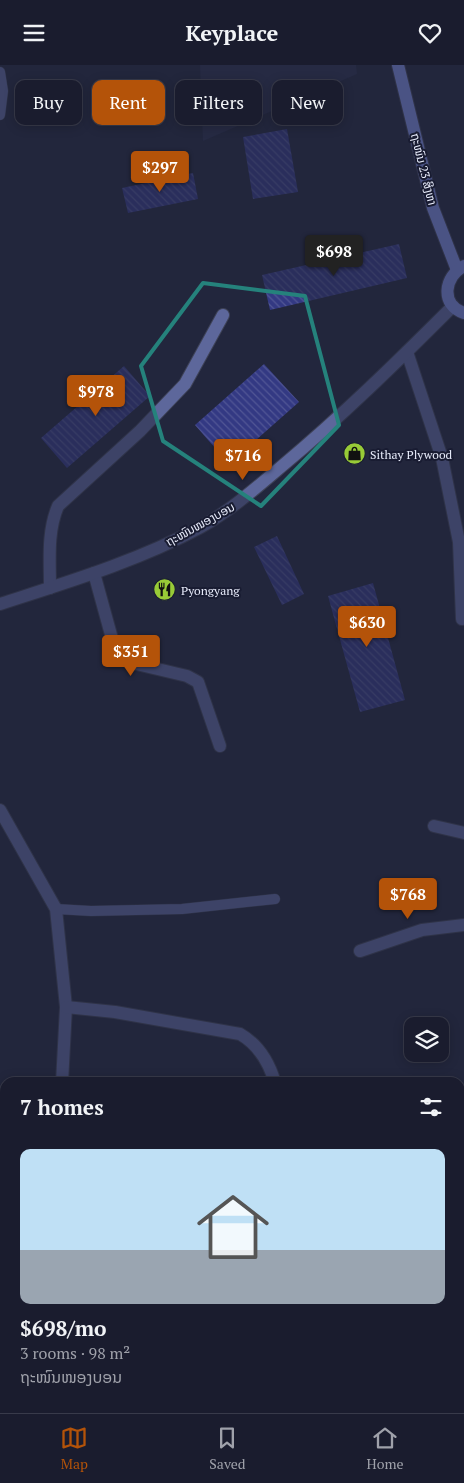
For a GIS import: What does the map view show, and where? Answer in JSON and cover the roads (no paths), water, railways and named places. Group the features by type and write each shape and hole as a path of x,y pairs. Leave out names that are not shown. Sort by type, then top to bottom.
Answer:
{"main road":[{"name":"ຖະໜົນ 23 ສິງຫາ","path":"398,65 433,208 460,268"},
{"path":"458,309 449,299 448,283 460,268"}],"street":[{"name":"ຖະໜົນໜອງບອນ","path":"0,604 94,573 158,548 201,526 240,502 314,440 407,351 458,309"},
{"path":"50,588 50,535 52,519 58,506 140,431 185,384 223,315"},
{"path":"407,351 442,459 459,542 462,619"},
{"path":"94,573 116,653 128,662 187,675 198,682 220,746"},
{"path":"0,810 56,909 66,1007 62,1077"},
{"path":"434,826 464,833"},
{"path":"360,951 422,930 464,925"},
{"path":"66,1007 115,1012 240,1034 250,1040 269,1064 273,1077"}],"lane":[{"path":"0,72 3,91 0,115"},
{"path":"56,909 91,911 182,909 275,899"}],"place":[{"name":"Sithay Plywood","path":"354,454"},
{"name":"Pyongyang","path":"165,590"}]}
